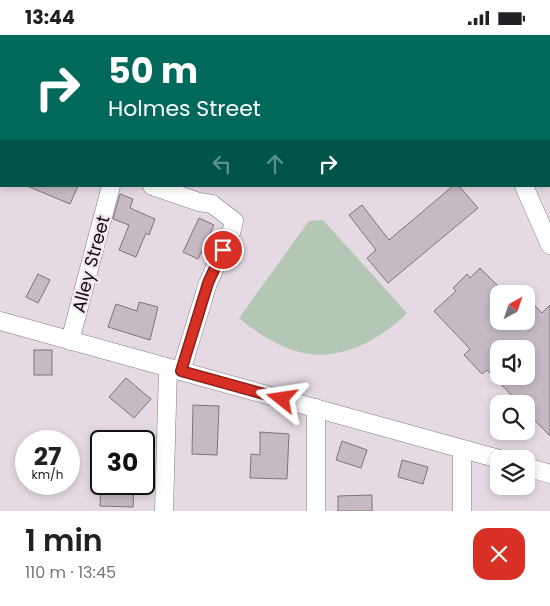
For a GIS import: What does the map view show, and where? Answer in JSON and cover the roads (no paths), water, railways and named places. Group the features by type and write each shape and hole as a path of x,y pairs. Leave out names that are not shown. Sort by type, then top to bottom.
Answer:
{"street":[{"name":"Alley Street","path":"70,341 111,187"},
{"path":"155,187 199,202 212,204 234,221 231,233 208,283 174,369 164,511"},
{"path":"524,187 550,245"},
{"path":"0,321 490,457"},
{"path":"316,408 316,511"},
{"path":"462,449 462,511"},
{"path":"535,470 550,474"}]}
